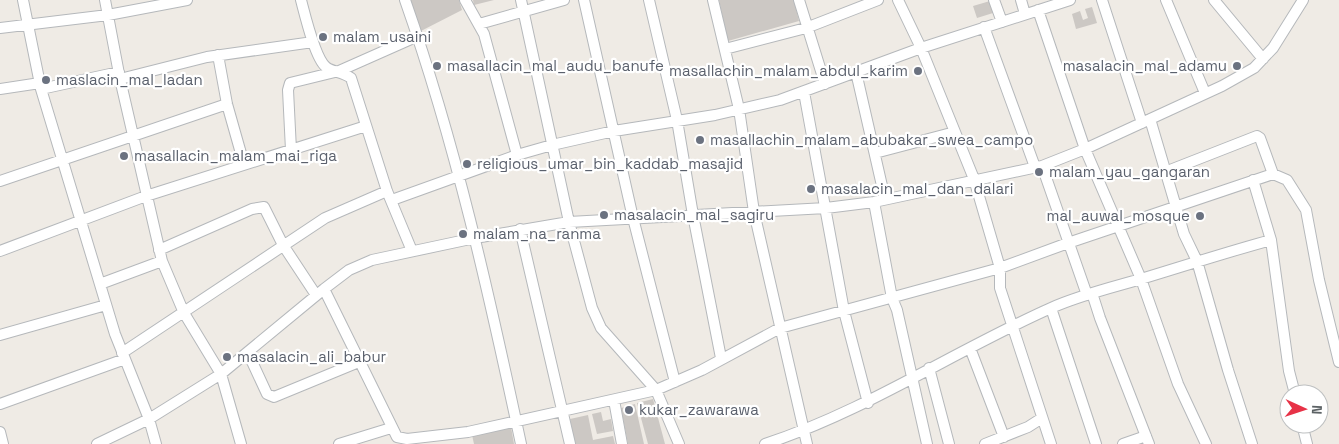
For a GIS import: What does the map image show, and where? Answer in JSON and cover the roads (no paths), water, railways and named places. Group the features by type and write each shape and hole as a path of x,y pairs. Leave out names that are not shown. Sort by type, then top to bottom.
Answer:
{"street":[{"path":"23,0 40,86 106,304 149,419 156,444"},
{"path":"105,0 146,196 161,256 184,313 221,374 241,444"},
{"path":"0,28 108,14 188,0"},
{"path":"301,0 313,42 326,68 339,71 351,78 390,195 412,251"},
{"path":"405,0 418,36 475,238 521,444"},
{"path":"465,0 484,34 517,155"},
{"path":"521,0 585,288 601,328 656,390 679,444"},
{"path":"479,24 564,0"},
{"path":"584,0 633,218 675,382"},
{"path":"648,0 676,120 721,358"},
{"path":"713,0 739,109 754,212 807,444"},
{"path":"799,0 806,28 825,84"},
{"path":"724,49 806,28 878,0"},
{"path":"898,0 921,48 974,179 1000,268 1000,288 1051,444"},
{"path":"994,0 1002,22"},
{"path":"1021,0 1025,14"},
{"path":"0,404 124,356 283,245 325,218 390,195 458,176 517,155 614,131 739,109 804,92 921,48 1070,0"},
{"path":"1102,0 1165,172 1184,234 1197,261 1228,370 1252,444"},
{"path":"1166,0 1205,93"},
{"path":"1216,0 1263,59"},
{"path":"97,444 149,419 221,374 320,292 357,267 372,260 520,229 569,222 826,208 874,202 974,179 1038,167 1086,149 1254,68 1273,48 1302,0"},
{"path":"1038,10 1086,149 1117,227 1141,280 1178,384 1206,444"},
{"path":"984,28 1147,440 1123,444"},
{"path":"291,150 289,85 292,82 310,80 339,71 418,36"},
{"path":"0,89 40,86 120,75 218,56 313,42"},
{"path":"218,56 227,104 244,164"},
{"path":"856,72 885,199"},
{"path":"804,92 844,311 868,403"},
{"path":"0,181 227,104"},
{"path":"0,251 146,196 366,126"},
{"path":"875,154 955,132"},
{"path":"1165,172 1257,136 1260,138 1273,174"},
{"path":"339,444 395,436 407,439 468,432 656,390 702,370 721,358 780,328 1000,268 1273,174 1287,180 1306,210 1319,280 1339,362"},
{"path":"1253,180 1271,240 1292,384"},
{"path":"874,202 892,298 913,376 927,444"},
{"path":"100,284 161,256 259,206 267,210 283,245 320,292 359,362 395,436"},
{"path":"520,229 570,444"},
{"path":"765,444 804,431 868,403 913,376 1051,308 1089,294 1271,240"},
{"path":"0,334 106,304"},
{"path":"1051,308 1096,444"},
{"path":"970,348 1004,437"},
{"path":"248,352 267,394 274,397 359,362"},
{"path":"929,368 949,444"},
{"path":"614,400 622,444"},
{"path":"985,444 1004,437 1042,418"},
{"path":"0,432 3,444"},
{"path":"468,432 468,444"}],"place":[{"name":"malam_usaini","path":"323,37"},
{"name":"masallacin_mal_audu_banufe","path":"437,66"},
{"name":"masalacin_mal_adamu","path":"1237,66"},
{"name":"masallachin_malam_abdul_karim","path":"918,71"},
{"name":"maslacin_mal_ladan","path":"46,80"},
{"name":"masallachin_malam_abubakar_swea_campo","path":"700,140"},
{"name":"masallacin_malam_mai_riga","path":"124,156"},
{"name":"religious_umar_bin_kaddab_masajid","path":"467,164"},
{"name":"malam_yau_gangaran","path":"1039,172"},
{"name":"masalacin_mal_dan_dalari","path":"811,189"},
{"name":"masalacin_mal_sagiru","path":"604,215"},
{"name":"mal_auwal_mosque","path":"1200,216"},
{"name":"malam_na_ranma","path":"463,234"},
{"name":"masalacin_ali_babur","path":"227,357"},
{"name":"kukar_zawarawa","path":"629,410"}]}
